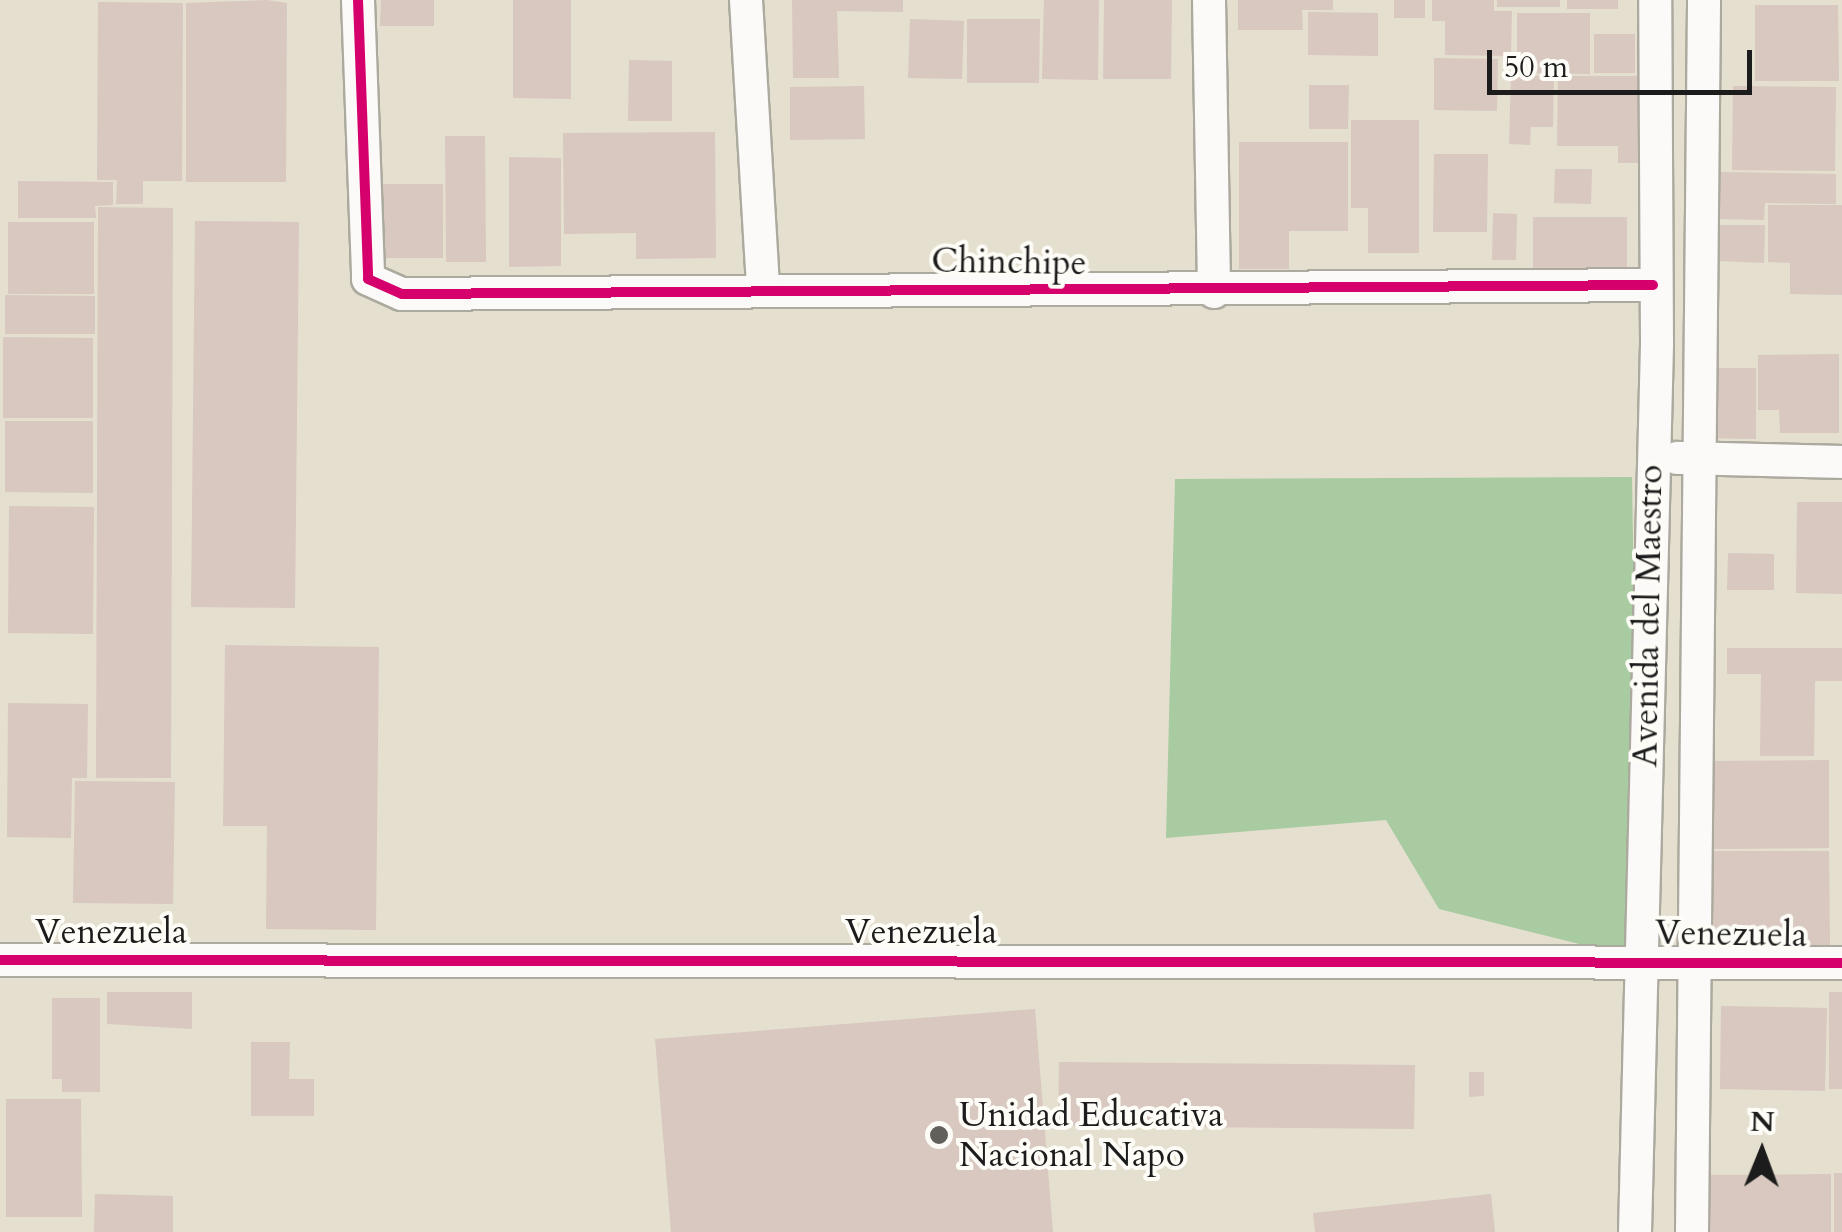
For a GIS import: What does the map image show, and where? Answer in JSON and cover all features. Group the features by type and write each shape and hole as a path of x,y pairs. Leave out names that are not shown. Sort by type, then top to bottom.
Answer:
{"street":[{"name":"Chinchipe","path":"358,0 368,279 402,294 763,285 1214,292 1652,286"},
{"path":"746,0 763,285"},
{"path":"1209,0 1214,292"},
{"name":"Avenida del Maestro","path":"1635,1232 1651,457 1657,343 1652,286 1655,0"},
{"path":"1692,1232 1698,962 1698,458 1704,0"},
{"path":"1599,286 1657,343"},
{"path":"1651,457 1842,462"},
{"name":"Venezuela","path":"0,960 1842,963"}],"green space":[{"path":"1632,477 1640,959 1439,909 1386,820 1166,838 1175,479"}],"building":[{"path":"381,0 434,0 434,26 380,26"},
{"path":"513,0 571,0 571,99 513,98"},
{"path":"792,0 903,0 903,12 837,11 839,78 793,78"},
{"path":"1044,0 1099,0 1098,80 1042,79"},
{"path":"1104,0 1172,0 1171,79 1103,79"},
{"path":"1238,0 1333,0 1333,10 1302,10 1303,30 1238,30"},
{"path":"1394,0 1425,0 1425,18 1394,18"},
{"path":"1432,0 1494,0 1494,11 1512,11 1511,56 1445,55 1445,21 1432,21"},
{"path":"1497,0 1560,0 1560,7 1497,7"},
{"path":"1567,0 1618,0 1618,9 1567,9"},
{"path":"98,2 183,3 182,181 143,181 143,204 116,204 117,180 97,180"},
{"path":"186,3 287,3 286,182 186,182"},
{"path":"1755,5 1838,5 1839,81 1755,81"},
{"path":"1308,12 1378,13 1378,56 1308,55"},
{"path":"1517,13 1590,13 1590,74 1517,73"},
{"path":"910,19 964,21 962,79 908,78"},
{"path":"967,19 1040,19 1039,83 967,83"},
{"path":"1594,34 1635,34 1635,73 1594,73"},
{"path":"1434,58 1498,59 1497,111 1434,110"},
{"path":"629,60 672,61 672,121 628,121"},
{"path":"1511,75 1554,76 1553,127 1531,127 1530,145 1509,144"},
{"path":"1558,76 1640,76 1639,163 1618,163 1618,146 1557,146"},
{"path":"1309,85 1349,85 1348,129 1309,129"},
{"path":"864,86 865,139 790,140 790,87"},
{"path":"1733,86 1836,87 1835,171 1732,170"},
{"path":"1351,120 1419,120 1419,253 1368,253 1368,208 1351,208"},
{"path":"715,132 716,258 636,259 636,233 564,234 563,133"},
{"path":"445,136 485,136 486,262 446,262"},
{"path":"1239,142 1348,142 1348,231 1289,231 1289,269 1239,269"},
{"path":"1434,154 1488,154 1487,232 1433,232"},
{"path":"509,157 561,158 561,266 509,267"},
{"path":"1555,169 1592,169 1591,204 1554,203"},
{"path":"1720,172 1836,174 1836,204 1765,203 1764,220 1719,219"},
{"path":"18,181 113,182 113,205 95,206 96,218 18,218"},
{"path":"382,184 443,184 443,258 383,258"},
{"path":"1768,205 1842,205 1842,295 1790,294 1790,263 1768,262"},
{"path":"98,207 173,208 171,778 96,778"},
{"path":"1493,213 1517,214 1516,260 1492,260"},
{"path":"1533,217 1627,217 1627,275 1533,275"},
{"path":"195,221 299,222 295,608 191,607"},
{"path":"8,222 94,222 94,294 8,294"},
{"path":"1720,225 1765,225 1764,263 1719,261"},
{"path":"5,295 95,296 95,334 5,334"},
{"path":"3,337 93,338 93,418 3,418"},
{"path":"1839,354 1839,433 1780,433 1779,410 1758,410 1758,355"},
{"path":"1705,368 1756,368 1756,439 1705,438"},
{"path":"5,421 93,421 93,493 5,492"},
{"path":"1797,502 1842,502 1842,594 1796,593"},
{"path":"9,506 94,507 93,634 8,633"},
{"path":"1728,553 1774,554 1774,590 1727,590"},
{"path":"225,645 379,647 376,930 266,929 267,826 223,826"},
{"path":"1727,648 1842,648 1842,681 1815,681 1814,756 1760,756 1761,674 1727,674"},
{"path":"8,703 88,704 87,778 72,778 71,838 7,837"},
{"path":"1829,760 1829,848 1709,849 1709,761"},
{"path":"75,781 175,782 173,904 73,903"},
{"path":"1710,851 1829,851 1830,950 1710,951"},
{"path":"107,992 192,992 192,1029 107,1024"},
{"path":"1829,992 1842,992 1842,1089 1829,1089"},
{"path":"52,998 100,998 100,1092 62,1092 62,1079 52,1079"},
{"path":"1721,1006 1827,1008 1825,1091 1720,1089"},
{"path":"1035,1009 1053,1232 671,1232 655,1039"},
{"path":"251,1042 290,1042 289,1079 314,1079 314,1116 251,1116"},
{"path":"1059,1062 1415,1065 1414,1129 1058,1126"},
{"path":"1469,1072 1484,1072 1484,1096 1469,1097"},
{"path":"6,1099 81,1099 82,1217 6,1217"},
{"path":"1834,1173 1842,1173 1842,1232 1834,1232"},
{"path":"1831,1174 1831,1232 1706,1232 1705,1175"},
{"path":"95,1194 173,1196 173,1232 94,1232"},
{"path":"1491,1194 1495,1232 1315,1232 1313,1213"}],"cycle path":[{"path":"358,0 368,279 402,294 1653,285"},
{"path":"0,960 1842,963"}],"place":[{"name":"Unidad Educativa Nacional Napo","path":"939,1135"}]}
